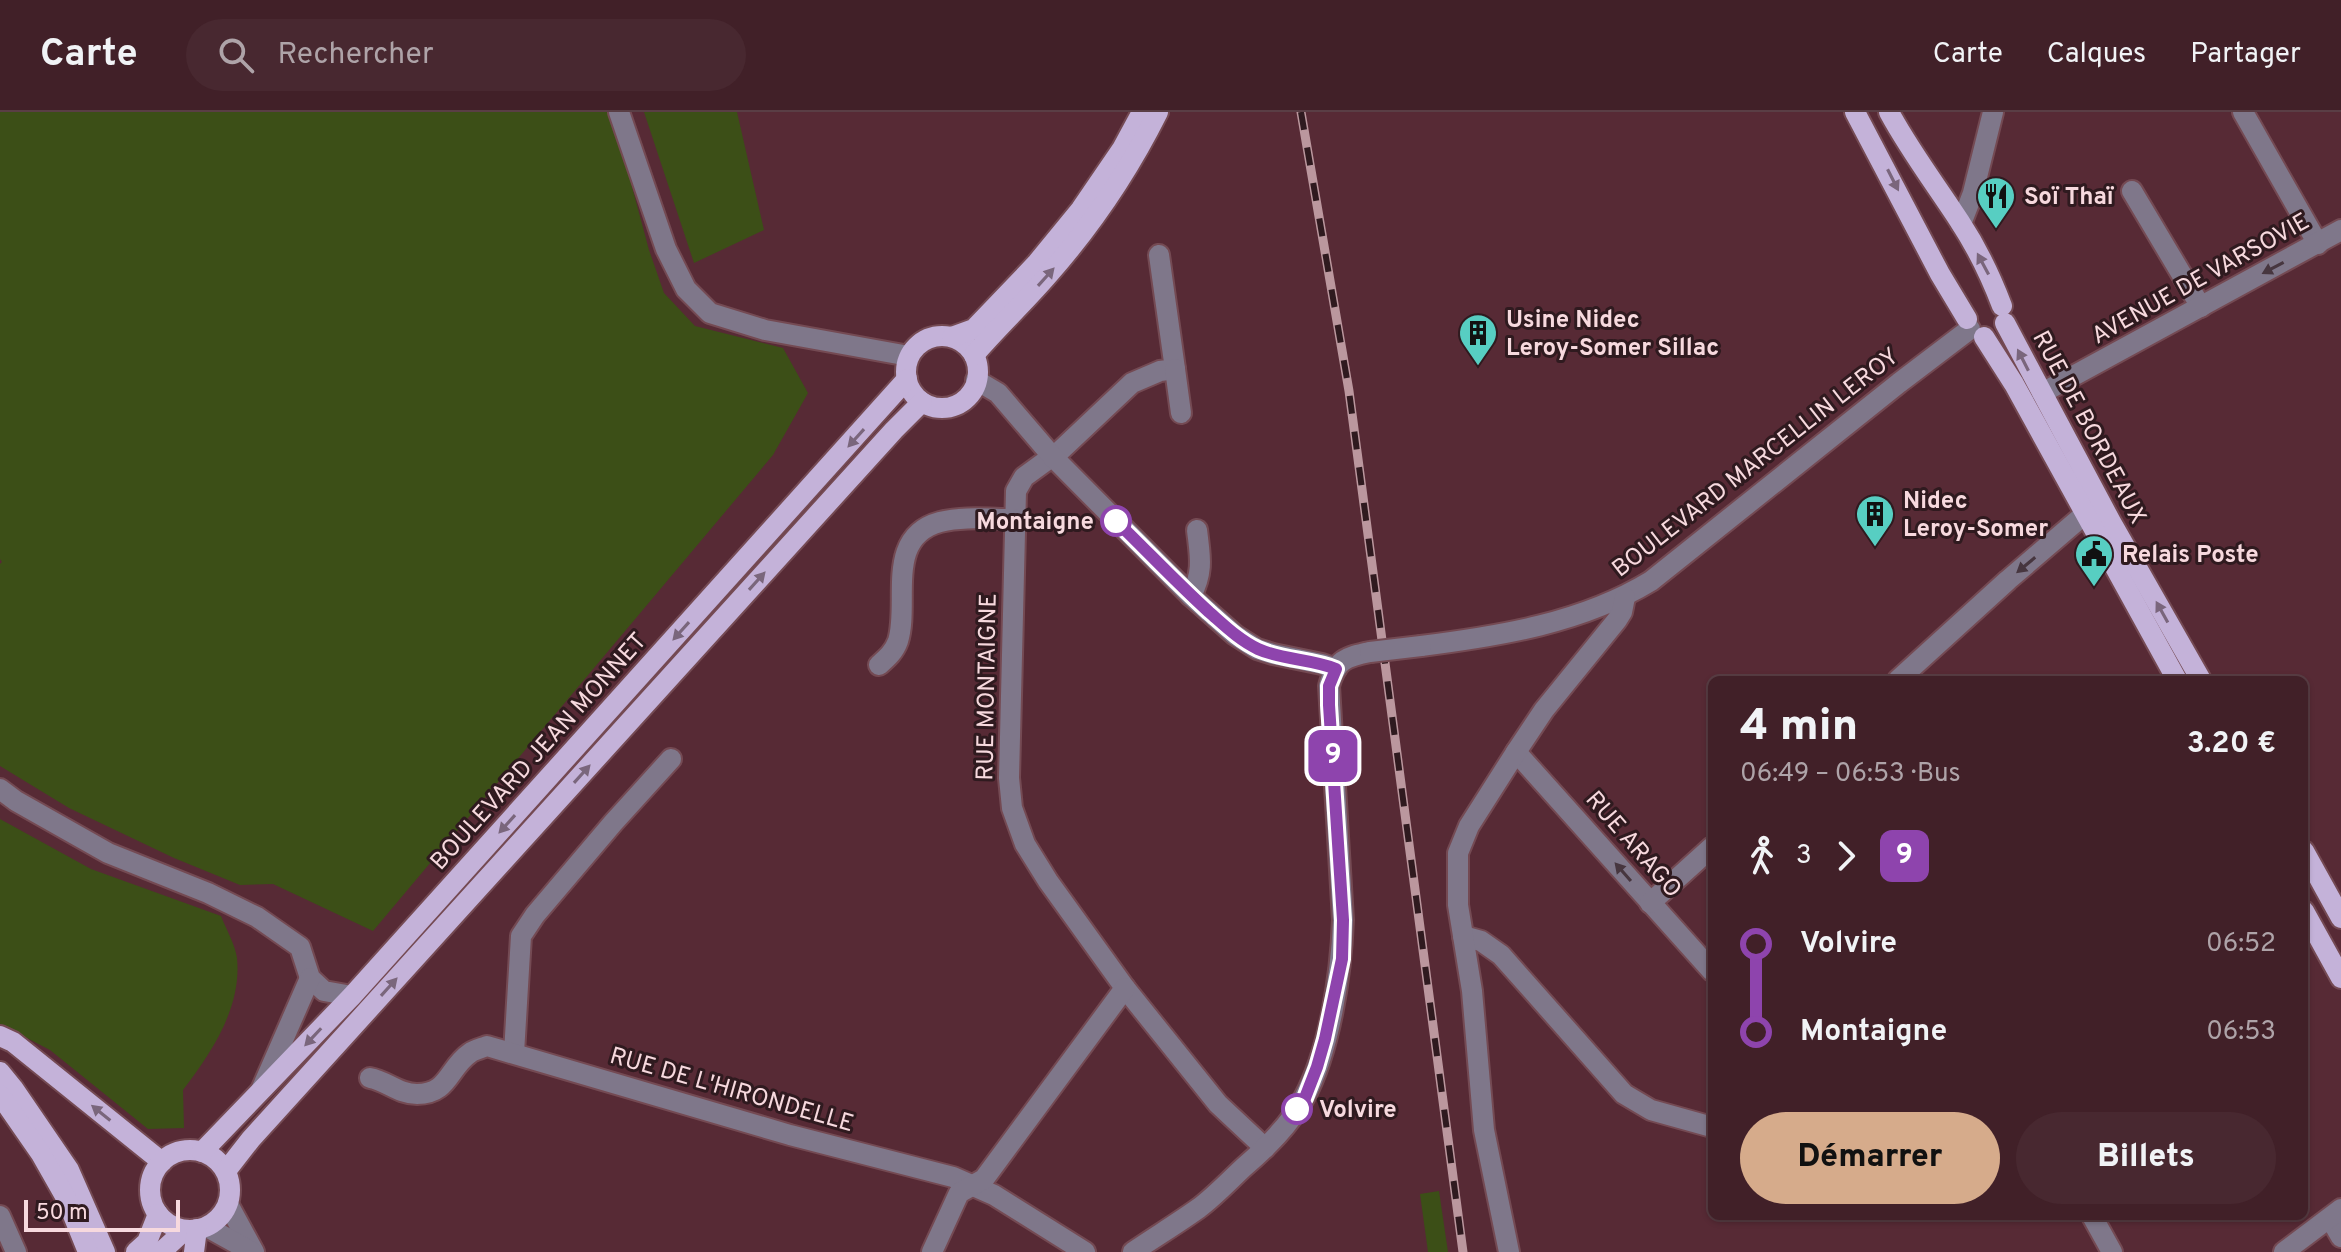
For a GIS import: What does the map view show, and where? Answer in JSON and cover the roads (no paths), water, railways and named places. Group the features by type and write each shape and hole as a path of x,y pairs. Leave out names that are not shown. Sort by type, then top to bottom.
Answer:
{"main road":[{"path":"952,337 974,355 976,380 969,395 955,405 938,407 922,402 915,396 907,379 906,367 914,349 935,336 952,337 974,329 1036,264 1081,209 1122,149 1142,112"},
{"path":"974,355 1050,274 1094,218 1136,157 1158,112"},
{"name":"RUE DE BORDEAUX","path":"1855,112 1944,281 2014,384 2175,676"},
{"name":"RUE DE BORDEAUX","path":"1889,112 1906,143 1961,224 1993,284 2042,393 2199,676"},
{"path":"1991,298 2004,314 1997,334 1974,328 1969,307 1978,300 1991,298"},
{"name":"BOULEVARD JEAN MONNET","path":"202,1152 352,996 907,379"},
{"path":"226,1171 294,1092 922,402"},
{"path":"2308,858 2341,918"},
{"path":"2308,918 2341,978"},
{"path":"0,1036 13,1042 162,1162"},
{"path":"0,1072 69,1170 105,1252"},
{"path":"0,1095 41,1154 66,1198 88,1252"},
{"path":"161,1252 196,1229 216,1221 228,1204 230,1193 226,1171 219,1162 202,1152 186,1150 162,1162 155,1171 150,1193 158,1214 173,1226 196,1229"},
{"path":"136,1252 147,1242 158,1214"},
{"path":"194,1252 196,1229"}],"street":[{"path":"619,112 666,249 686,289 710,313 765,330 909,356"},
{"path":"1961,224 1970,202 1993,112"},
{"path":"2243,112 2318,244"},
{"path":"2132,191 2201,307"},
{"name":"AVENUE DE VARSOVIE","path":"2042,393 2341,230"},
{"path":"1159,255 1181,413"},
{"name":"BOULEVARD MARCELLIN LEROY","path":"1336,669 1347,657 1525,629 1625,597 1651,581 1899,383 1974,328"},
{"name":"RUE MONTAIGNE","path":"1175,369 1132,383 1019,484 1014,500 1009,778 1012,808 1025,844 1048,881 1125,988 1218,1104 1265,1148"},
{"path":"976,380 998,393 1052,456 1191,596 1235,635 1257,649 1336,669 1329,686 1329,705 1343,920 1342,959 1325,1039 1305,1098 1265,1148 1201,1207 1133,1252"},
{"path":"1902,676 2085,514"},
{"path":"879,665 897,643 905,556 922,530 952,520 1014,519"},
{"path":"1191,596 1199,580 1201,566 1197,530"},
{"path":"1509,1252 1484,1130 1472,991 1458,905 1458,853 1469,826 1516,752 1544,710 1617,620 1625,597"},
{"name":"RUE ARAGO","path":"1516,752 1708,967"},
{"path":"514,1053 521,936 535,915 671,759"},
{"path":"0,789 108,853 208,893 257,917 300,947 310,978 324,991 352,996"},
{"path":"1650,903 1708,851"},
{"path":"1463,936 1481,941 1501,955 1624,1094 1651,1110 1708,1126"},
{"path":"258,1096 310,978"},
{"path":"932,1252 959,1193 984,1179 1125,988"},
{"name":"RUE DE L'HIRONDELLE","path":"370,1078 380,1079 400,1092 433,1092 444,1085 470,1052 487,1046 790,1135 953,1177 994,1195 1085,1252"},
{"path":"228,1204 253,1252"},
{"path":"2284,1252 2335,1213 2341,1237"},
{"path":"0,1216 16,1252"},
{"path":"2094,1220 2112,1252"},
{"path":"196,1229 253,1252"}],"railway":[{"path":"1301,112 1349,391 1463,1252"}],"place":[{"name":"Soï Thaï","path":"1996,230"},
{"name":"Usine Nidec Leroy-Somer Sillac","path":"1478,367"},
{"name":"Montaigne","path":"1116,521"},
{"name":"Nidec Leroy-Somer","path":"1875,548"},
{"name":"Relais Poste","path":"2094,588"},
{"name":"Volvire","path":"1297,1109"}]}
